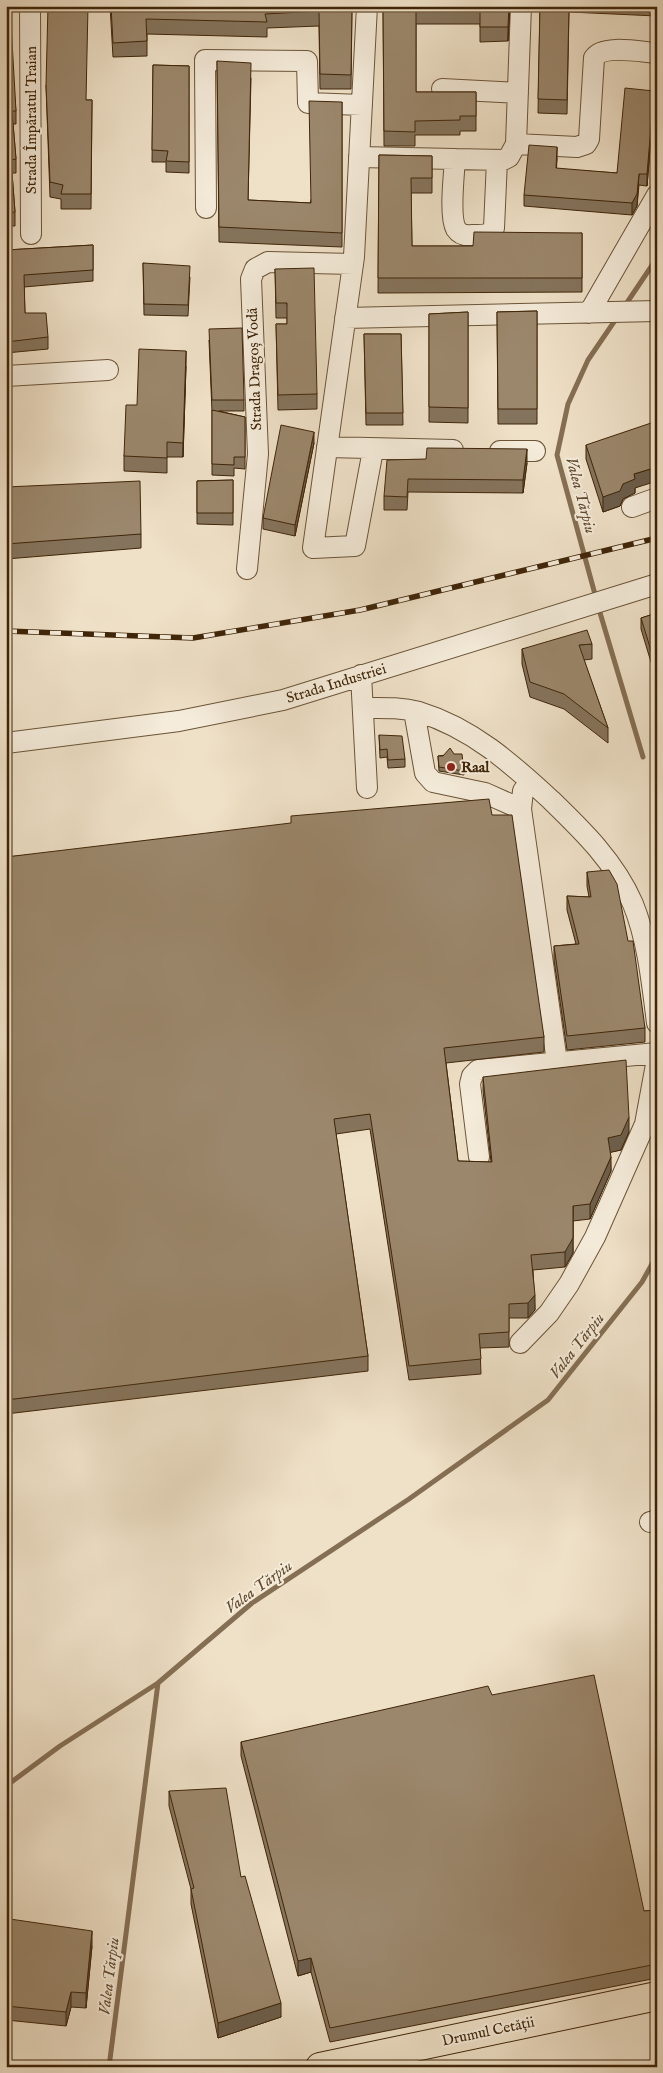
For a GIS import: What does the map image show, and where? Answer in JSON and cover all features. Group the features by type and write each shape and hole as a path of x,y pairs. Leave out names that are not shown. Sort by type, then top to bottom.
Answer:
{"highway":[{"name":"Drumul Cetății","path":"320,2067 657,1996"}],"street":[{"name":"Strada Împăratul Traian","path":"30,6 32,234"},
{"path":"367,6 353,264 313,548 355,546 373,450"},
{"path":"359,157 498,160 509,157 516,144 521,6"},
{"path":"516,144 577,147 586,144 589,139 594,58 597,53 606,50 657,53"},
{"path":"206,208 205,60 307,62 308,103 362,105"},
{"path":"442,89 518,93"},
{"path":"455,159 454,224 461,234 468,236 488,234 494,228 498,160"},
{"path":"598,312 657,195"},
{"name":"Strada Dragoș Vodă","path":"247,569 258,454 251,279 255,269 268,262 353,264"},
{"path":"346,318 657,311"},
{"path":"6,376 108,370"},
{"path":"327,447 373,450 536,451"},
{"path":"632,507 657,498"},
{"name":"Strada Industriei","path":"6,743 179,721 283,700 657,584"},
{"path":"361,675 367,788"},
{"path":"363,708 399,708 414,711 443,722 484,743 530,781 590,837 613,869 632,903 642,933 657,1023"},
{"path":"414,711 425,773 433,782 485,792 521,808"},
{"path":"530,781 523,791 521,808 557,1062"},
{"path":"480,1157 470,1084 472,1076 478,1070 657,1053"},
{"path":"520,1343 554,1306 569,1284 595,1237 645,1124 657,1059"}],"building":[{"path":"6,6 10,6 16,111 12,111 16,159 11,160 15,212 6,213"},
{"path":"48,6 88,6 86,100 92,100 91,194 61,194 63,185 50,182 46,85"},
{"path":"111,6 352,6 351,75 320,74 319,11 265,14 267,22 146,19 147,41 113,43"},
{"path":"383,6 509,6 508,27 480,27 480,9 416,10 416,92 476,92 476,116 460,116 460,120 415,121 415,132 384,131"},
{"path":"540,6 569,6 567,100 538,99"},
{"path":"217,61 251,63 248,200 311,203 309,101 342,102 342,233 219,227"},
{"path":"153,65 189,66 189,162 166,161 168,151 152,150"},
{"path":"625,88 654,91 647,174 639,174 637,194 632,203 524,195 529,145 557,147 556,168 617,173"},
{"path":"379,155 432,156 432,178 411,178 412,246 473,246 474,232 582,233 582,278 378,278"},
{"path":"93,245 93,270 24,275 25,313 46,313 48,337 6,342 6,250"},
{"path":"143,263 190,266 188,305 144,304"},
{"path":"314,268 317,394 278,395 276,324 287,324 287,303 276,303 275,269"},
{"path":"537,311 537,409 498,409 497,312"},
{"path":"468,312 468,408 429,407 429,314"},
{"path":"242,328 244,400 212,400 209,329"},
{"path":"364,334 401,334 403,413 366,413"},
{"path":"139,349 186,351 183,443 167,442 167,458 124,456 126,405 137,405"},
{"path":"212,410 245,417 245,457 234,457 234,465 212,464"},
{"path":"657,421 657,467 634,474 635,479 623,484 620,491 603,497 586,445"},
{"path":"281,425 314,432 295,525 263,518"},
{"path":"427,448 527,449 523,480 408,479 407,497 384,496 387,460 426,459"},
{"path":"233,480 233,513 197,513 197,481"},
{"path":"140,481 141,534 6,544 6,487"},
{"path":"657,613 657,670 641,618"},
{"path":"587,630 592,644 579,645 608,728 564,694 530,682 522,649"},
{"path":"379,735 402,736 405,759 388,760 387,749 380,750"},
{"name":"Raal","path":"450,748 454,754 462,754 464,771 439,767 438,756 443,756"},
{"path":"489,799 492,815 512,815 544,1037 444,1048 458,1161 492,1162 483,1077 626,1060 629,1117 621,1135 608,1138 611,1157 590,1204 573,1206 573,1238 565,1252 531,1255 535,1295 528,1303 509,1304 509,1332 479,1334 481,1359 409,1366 370,1114 334,1119 368,1356 6,1400 6,857 291,823 291,816"},
{"path":"609,870 617,884 628,941 633,941 645,1028 567,1036 554,946 579,944 567,896 591,897 587,872"},
{"path":"594,1675 644,1911 657,1910 657,1964 330,2028 311,1958 298,1961 241,1742 488,1686 492,1695"},
{"path":"226,1788 241,1877 245,1876 281,2003 218,2023 191,1889 194,1888 169,1791"},
{"path":"10,1919 92,1931 86,1993 71,1992 66,2012 6,2006 6,1974 9,1974"}],"waterway":[{"name":"Valea Tărpiu","path":"624,307 657,258"},
{"name":"Valea Tărpiu","path":"596,598 557,455 568,404 588,360 618,316"},
{"name":"Valea Tărpiu","path":"598,606 643,757"},
{"name":"Valea Tărpiu","path":"109,2067 158,1683 252,1603 409,1499 548,1400 642,1282 657,1255"},
{"path":"6,1786 60,1746 158,1683"}],"railway":[{"path":"6,631 193,638 360,610 657,538"}],"place":[{"name":"Raal","path":"451,767"}]}
